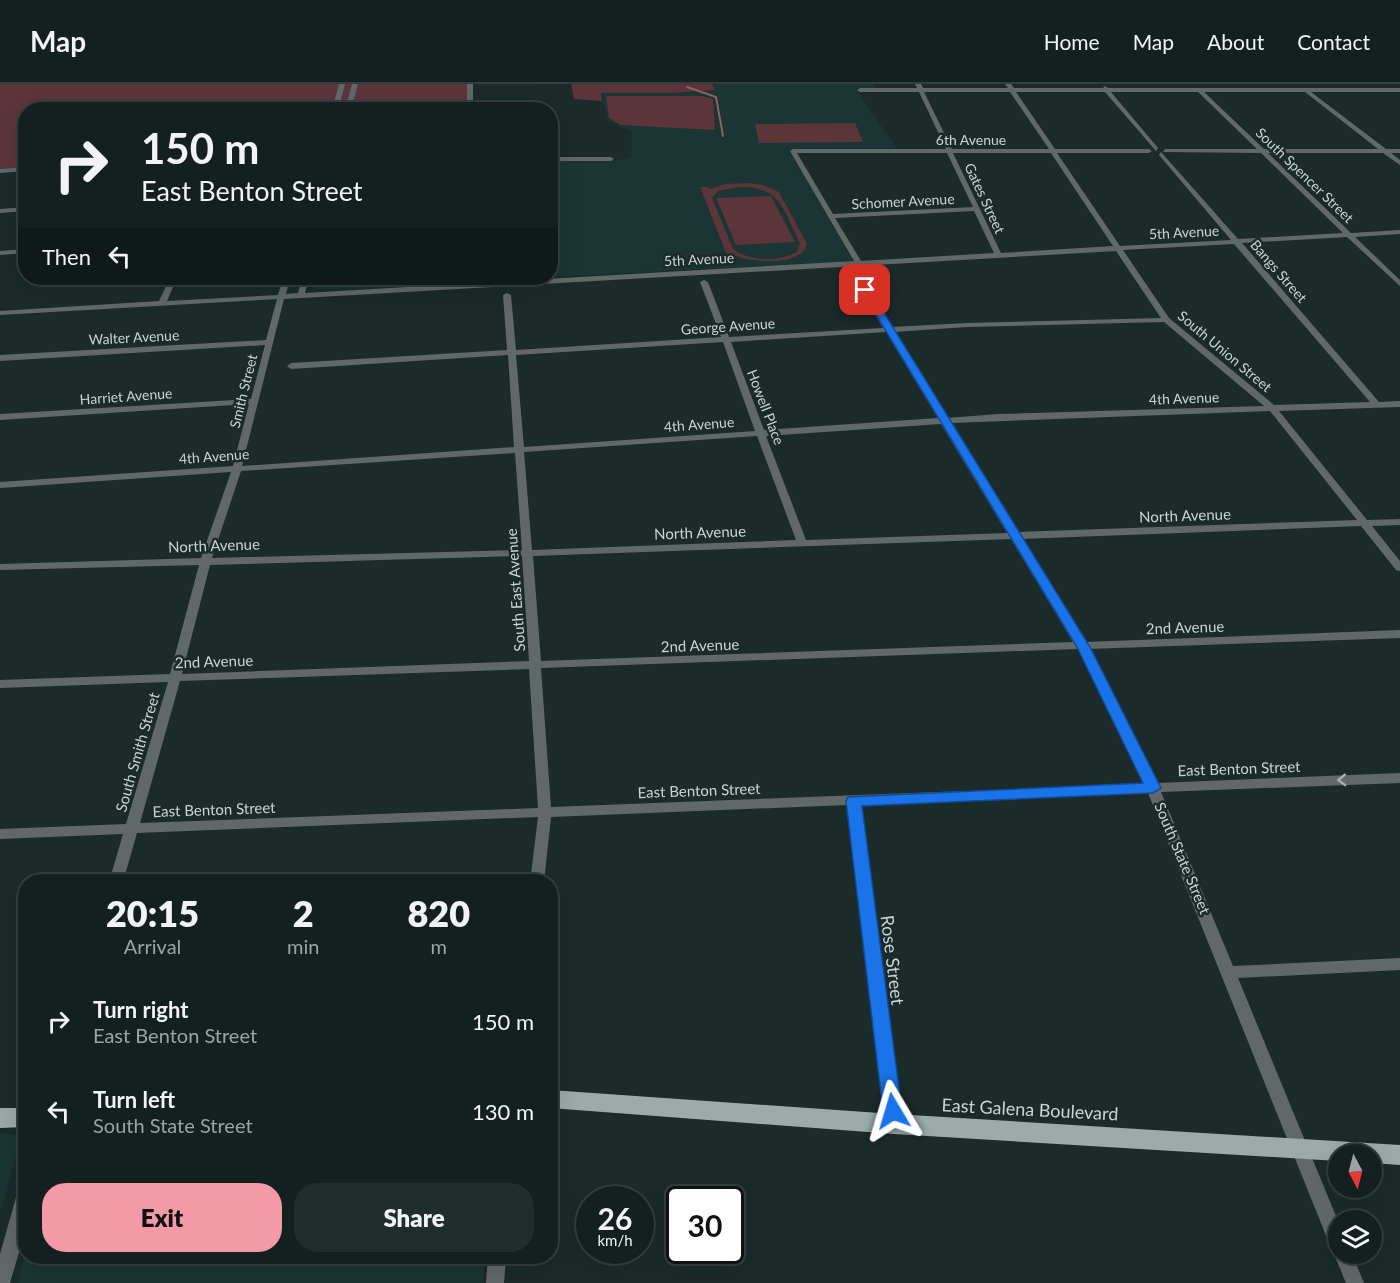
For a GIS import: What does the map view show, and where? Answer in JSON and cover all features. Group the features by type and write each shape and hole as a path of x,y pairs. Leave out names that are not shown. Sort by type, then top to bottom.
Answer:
{"main road":[{"name":"East Galena Boulevard","path":"558,1100 894,1124 1400,1155"},
{"path":"0,1118 18,1117"}],"street":[{"path":"337,102 342,84"},
{"path":"350,102 355,84"},
{"path":"470,84 470,102"},
{"name":"Bangs Street","path":"1101,84 1377,405"},
{"name":"South Spencer Street","path":"1192,84 1400,284"},
{"path":"1299,84 1400,163"},
{"path":"1391,84 1400,90"},
{"path":"860,90 919,87 1010,87 1107,90 1400,90"},
{"name":"Gates Street","path":"919,87 999,256"},
{"name":"South Union Street","path":"1010,87 1166,320 1272,408 1400,568"},
{"name":"6th Avenue","path":"793,151 1400,151"},
{"name":"South State Street","path":"793,151 831,216 856,268 891,329 1083,647 1153,788 1230,972 1328,1219"},
{"path":"558,159 611,159"},
{"path":"0,171 18,170"},
{"name":"Schomer Avenue","path":"831,216 976,209"},
{"path":"0,211 18,210"},
{"name":"5th Avenue","path":"558,283 856,268 999,256 1400,232"},
{"path":"0,253 18,252"},
{"name":"Howell Place","path":"704,282 802,543"},
{"path":"162,303 170,285"},
{"name":"Smith Street","path":"206,560 237,468 284,285"},
{"path":"301,296 303,285"},
{"name":"5th Avenue","path":"0,313 519,285"},
{"name":"South East Avenue","path":"507,296 545,813 538,874"},
{"name":"George Avenue","path":"291,366 891,329 1166,320"},
{"name":"Walter Avenue","path":"0,358 269,342"},
{"name":"Harriet Avenue","path":"0,417 254,401"},
{"name":"4th Avenue","path":"0,485 1024,416 1400,404"},
{"name":"North Avenue","path":"0,567 527,553 1400,522"},
{"name":"South Smith Street","path":"118,874 175,678 206,560"},
{"name":"2nd Avenue","path":"0,684 1400,634"},
{"name":"East Benton Street","path":"0,834 1400,778"},
{"name":"Rose Street","path":"854,801 894,1124"},
{"path":"1230,972 1400,964"},
{"path":"2,1283 18,1224"},
{"path":"495,1283 497,1264"},
{"path":"1347,1264 1355,1283"}],"shaded area":[{"path":"0,84 467,84 467,102 18,102 18,168 0,169"},
{"path":"571,84 712,84 715,90 672,93 601,93 602,101 574,99"},
{"path":"712,84 873,84 875,88 856,89 898,150 790,150 853,261 558,277 558,160 620,160 631,157 632,132 608,121 601,93 672,93 714,90"},
{"path":"606,96 702,96 713,99 715,130 621,125 609,118"},
{"path":"855,123 863,142 759,143 755,124"},
{"path":"726,184 763,185 779,192 807,244 803,251 796,256 776,261 753,260 736,256 736,260 729,260 700,187 709,189","holes":["739,187 753,188 773,196 785,211 800,243 797,252 782,258 765,259 748,256 733,249 712,198 718,191"]},
{"path":"771,196 795,242 736,245 716,198"},
{"path":"314,285 408,285 313,290"},
{"path":"0,1133 17,1135 18,1138 17,1152 0,1213"},
{"path":"23,1264 484,1264 482,1283 18,1283"}],"waterway":[{"path":"687,87 716,97 723,136"}],"route":[{"path":"865,290 891,329 1083,647 1153,788 854,801 893,1111"}]}
